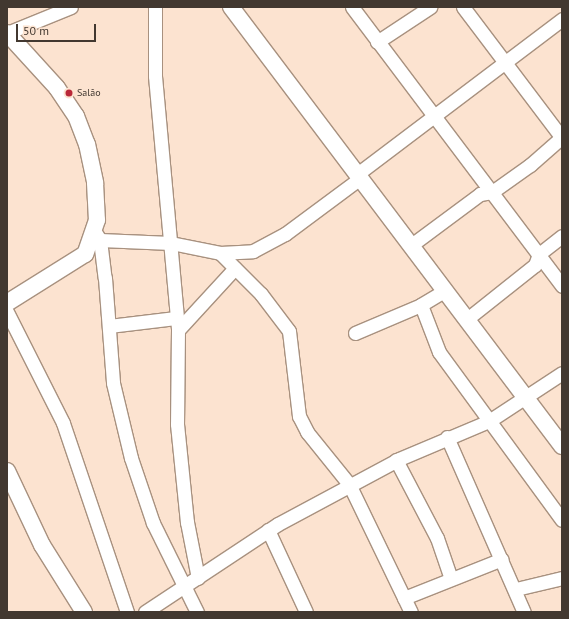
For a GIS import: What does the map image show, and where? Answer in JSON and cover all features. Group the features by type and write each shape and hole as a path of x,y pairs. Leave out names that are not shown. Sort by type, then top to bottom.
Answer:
{"street":[{"path":"71,7 7,33 56,88 82,130 95,183 97,236 109,326 113,383 131,458 154,523 197,612"},
{"path":"155,7 155,76 177,324 177,424 187,522 198,578"},
{"path":"231,7 357,177 467,319 526,400 562,446"},
{"path":"352,7 562,286"},
{"path":"377,42 430,7"},
{"path":"410,246 480,194 492,192 562,138 463,7"},
{"path":"97,236 171,243 220,253 253,251 267,246 436,118 562,19"},
{"path":"7,303 85,254 97,236"},
{"path":"467,319 535,265 539,254 562,236"},
{"path":"220,253 262,294 289,331 298,416 307,432 349,484 411,612"},
{"path":"109,326 177,324 235,268"},
{"path":"356,333 421,305 444,291"},
{"path":"421,305 439,352 562,520"},
{"path":"7,312 63,423 127,612"},
{"path":"145,612 268,530 349,484 396,460 447,437 489,421 526,400 562,373"},
{"path":"447,437 516,589 524,612"},
{"path":"396,460 437,538 452,579"},
{"path":"7,471 42,545 84,612"},
{"path":"268,530 306,612"},
{"path":"404,598 502,559"},
{"path":"516,589 562,578"}],"place":[{"name":"Salão","path":"69,93"}]}
